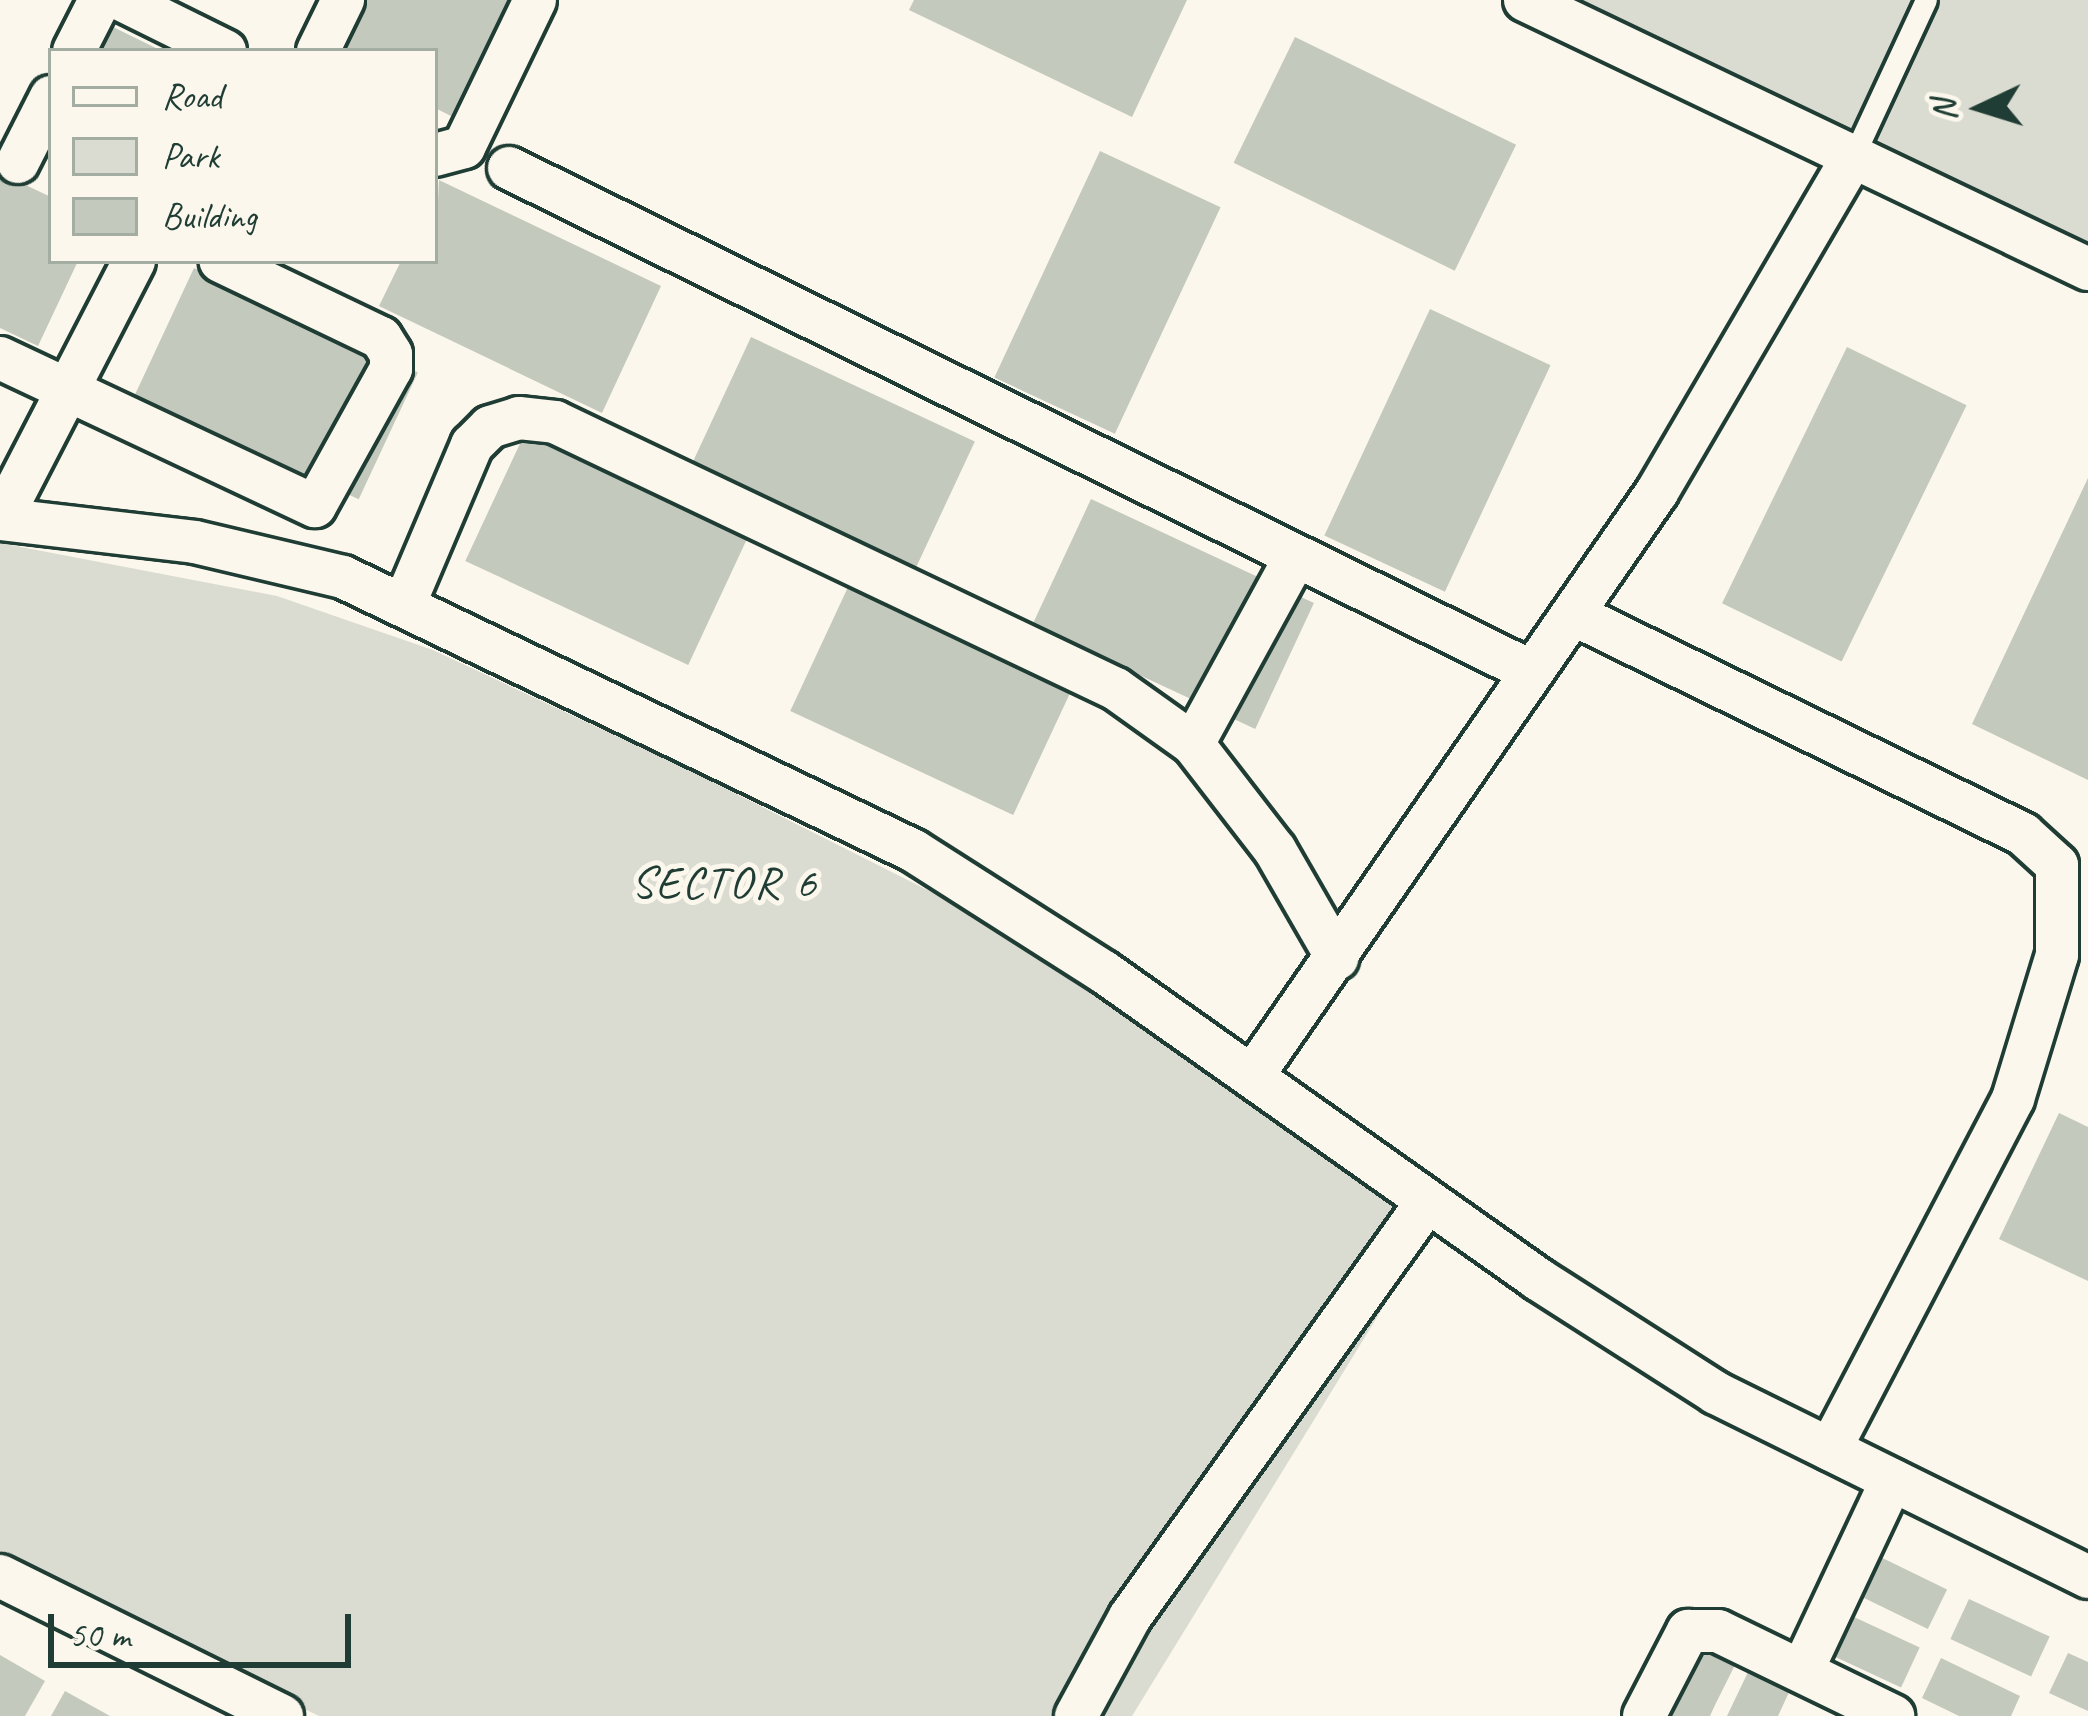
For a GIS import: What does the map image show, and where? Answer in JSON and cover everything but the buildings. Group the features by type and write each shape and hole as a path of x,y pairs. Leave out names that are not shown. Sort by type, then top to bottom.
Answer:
{"street":[{"path":"76,48 100,0"},
{"path":"319,48 343,0"},
{"path":"438,153 464,147 536,0"},
{"path":"1526,0 2088,269"},
{"path":"136,3 220,48"},
{"path":"23,164 48,104"},
{"path":"1252,1075 1657,492 1853,157"},
{"path":"509,168 1532,672"},
{"path":"133,264 1,519 259,554 344,577 914,851 1252,1075 1427,1202 1716,1393 2088,1577"},
{"path":"0,358 296,502 325,500 391,369 391,354 381,338 238,265"},
{"path":"404,605 472,445 490,427 519,418 555,422 1116,688 1193,744 1275,850 1337,958"},
{"path":"1193,744 1296,556"},
{"path":"1574,614 2023,834 2057,865 2075,920"},
{"path":"1829,1449 1927,1276 2013,1099 2075,920 2088,860"},
{"path":"1076,1716 1130,1617 1427,1202"},
{"path":"1806,1689 1892,1480"},
{"path":"0,1576 282,1716"},
{"path":"1644,1716 1688,1631 1718,1630 1806,1689 1893,1716"}],"lane":[{"path":"1853,157 1926,0"}],"green space":[{"path":"1566,0 2088,0 2088,253"},
{"path":"0,543 277,596 433,650 689,770 999,926 1415,1213 1427,1236 1132,1716 319,1716 0,1561"}],"district":[{"name":"SECTOR 6","path":"725,883"}]}
